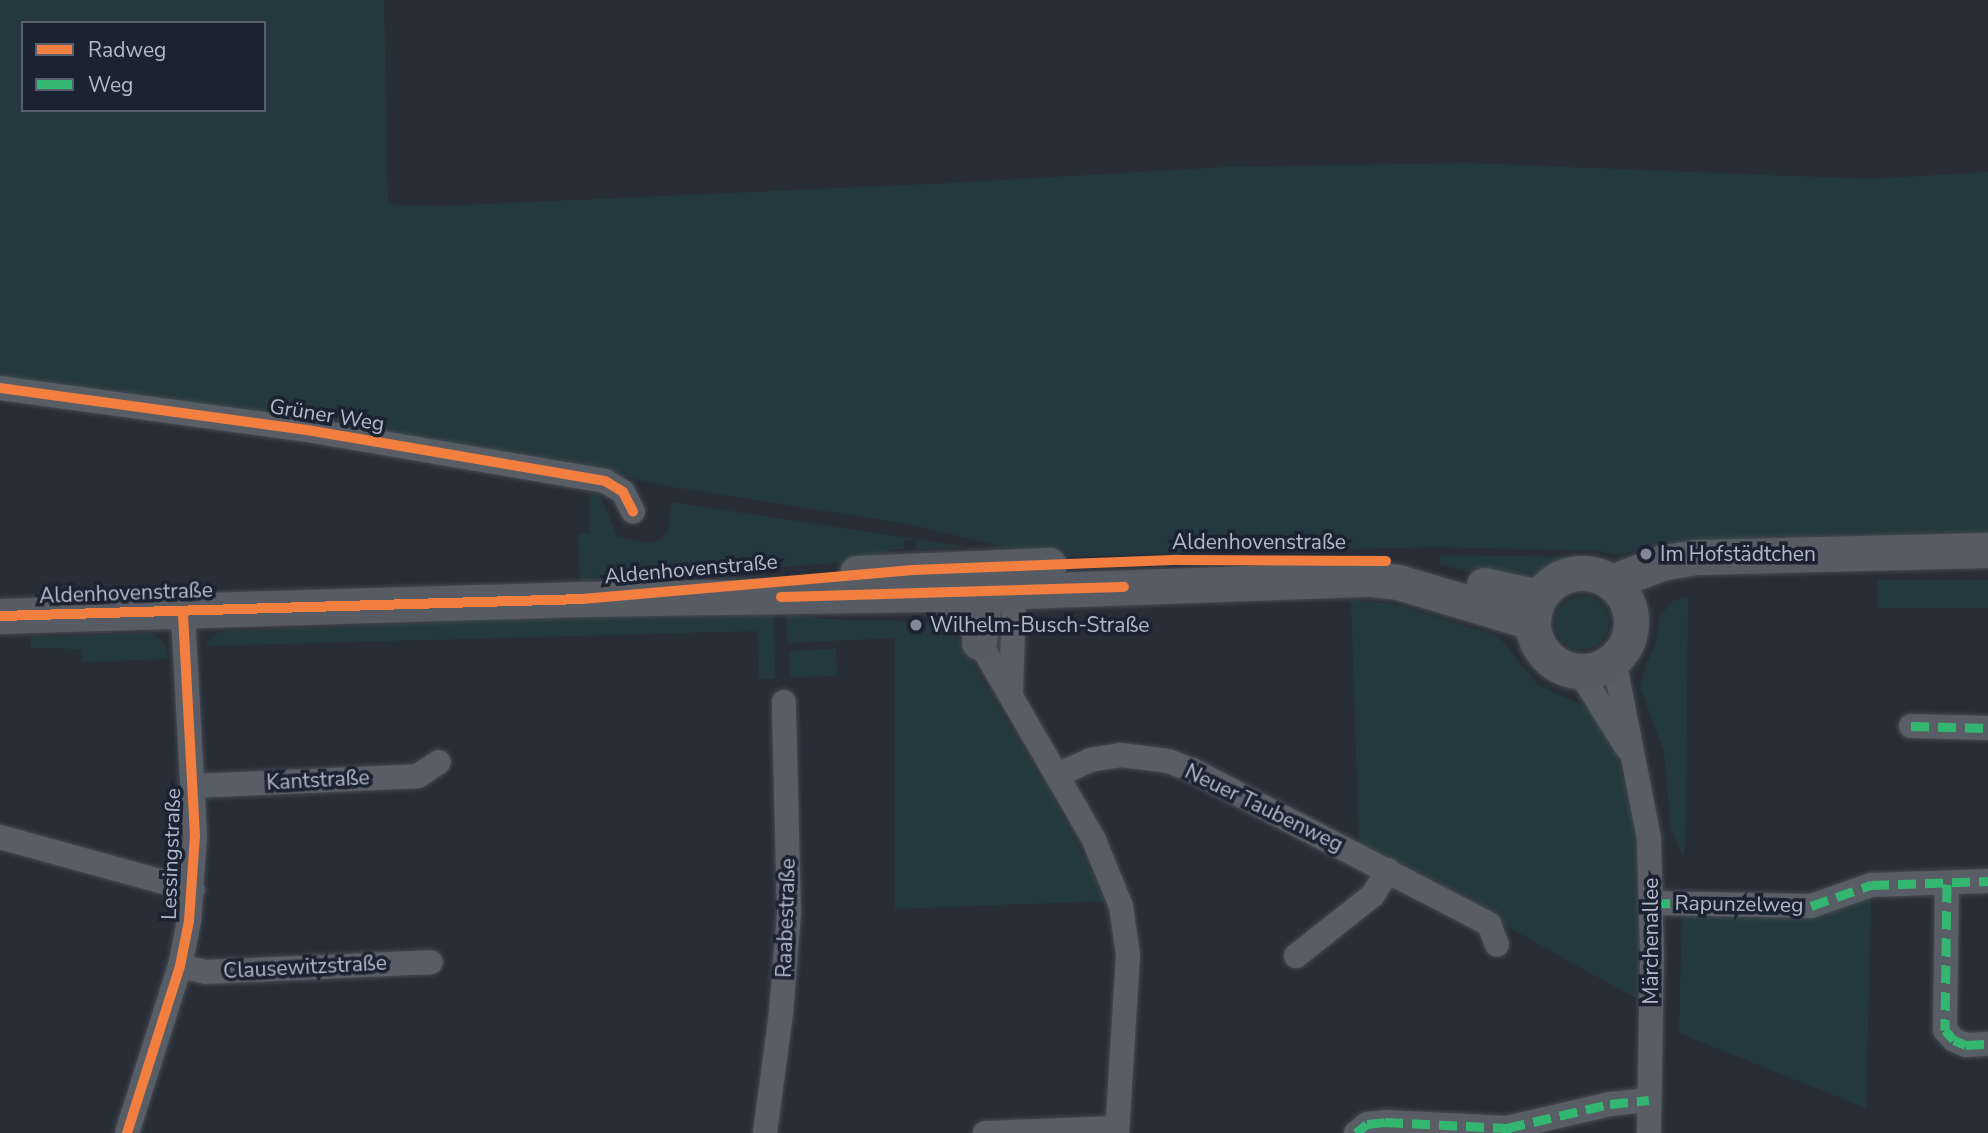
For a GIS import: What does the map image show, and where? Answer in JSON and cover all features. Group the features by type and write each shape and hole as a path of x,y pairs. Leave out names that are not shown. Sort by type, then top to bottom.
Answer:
{"street":[{"name":"Grüner Weg","path":"0,388 307,430 605,481 623,492 633,512"},
{"path":"1612,582 1661,563 1695,557 1988,550"},
{"path":"1631,614 1646,595 1679,575 1736,558"},
{"name":"Aldenhovenstraße","path":"0,616 582,598 937,594 997,582 1077,576 1090,564 1179,561 1386,561 1535,610"},
{"path":"1572,573 1592,573 1612,582 1625,596 1631,614 1631,631 1625,647 1614,660 1598,668 1579,671 1556,664 1539,646 1535,610 1553,582 1572,573"},
{"name":"Aldenhovenstraße","path":"582,598 836,574 997,582 1371,579 1535,610"},
{"path":"978,642 983,607 997,582"},
{"path":"997,582 1011,696"},
{"path":"937,594 969,624 1094,840 1121,906 1126,931 1128,955 1117,1130 985,1133"},
{"name":"Lessingstraße","path":"127,1133 180,966 192,890 193,786 183,611"},
{"name":"Märchenallee","path":"1614,660 1649,839 1652,903 1649,1133"},
{"name":"Märchenallee","path":"1579,671 1604,715 1630,751"},
{"name":"Raabestraße","path":"765,1133 783,989 789,913 784,702"},
{"path":"1911,726 1988,728"},
{"name":"Neuer Taubenweg","path":"1057,775 1090,760 1121,755 1168,761 1215,781 1489,924 1497,945"},
{"name":"Kantstraße","path":"193,786 418,776 439,762"},
{"path":"0,837 192,890"},
{"path":"1296,956 1373,895 1388,870"},
{"name":"Rapunzelweg","path":"1652,903 1811,906 1871,885 1988,881"},
{"path":"1947,884 1944,1030 1954,1040 1966,1045 1988,1044"},
{"name":"Clausewitzstraße","path":"180,966 205,972 430,962"},
{"path":"1356,1133 1367,1124 1385,1122 1507,1131 1610,1104 1649,1100"}],"green space":[{"path":"0,0 384,0 388,203 397,205 442,206 951,183 1225,167 1468,163 1870,179 1988,172 1988,536 1647,546 1621,555 1598,551 1433,547 1046,557 908,524 673,487 592,470 0,379"},
{"path":"589,487 599,494 618,537 648,543 660,540 668,531 671,502 967,547 916,549 916,540 904,540 904,549 890,549 889,552 848,562 580,582 578,534 590,533"},
{"path":"1441,555 1586,557 1615,563 1607,569 1580,563 1566,564 1534,584 1504,581 1439,564"},
{"path":"1878,580 1988,580 1988,608 1878,608"},
{"path":"1368,584 1521,632 1539,663 1581,691 1572,691 1540,673 1512,635 1501,626"},
{"path":"1587,596 1597,600 1605,608 1609,623 1605,638 1597,646 1577,650 1567,646 1559,638 1555,618 1559,608 1567,600"},
{"path":"1688,596 1684,860 1671,828 1664,752 1640,687 1646,664 1655,647 1660,616 1673,601"},
{"path":"1351,600 1393,604 1498,636 1539,686 1593,710 1616,755 1629,795 1639,841 1641,964 1637,999 1359,844"},
{"path":"1649,605 1651,609 1640,654 1632,667 1627,669 1626,662 1639,640 1643,613"},
{"path":"774,614 775,679 759,679 758,631 205,646 216,633 226,631 544,618"},
{"path":"786,614 825,619 903,621 910,627 925,626 929,620 954,633 1062,814 1106,901 895,909 895,638 787,643"},
{"path":"153,633 165,644 169,659 83,662 81,649 31,648 31,637"},
{"path":"836,649 837,676 790,678 789,651"},
{"path":"1871,899 1866,1108 1679,1033 1682,916"}],"marked path":[{"path":"1911,726 1988,728"},
{"path":"1652,903 1811,906 1871,885 1988,881"},
{"path":"1947,884 1945,1030 1954,1040 1966,1045 1988,1044"},
{"path":"1507,1128 1610,1104 1649,1100"},
{"path":"1356,1133 1367,1124 1385,1122 1507,1128 1507,1133"}],"cycle path":[{"path":"0,388 307,430 605,481 623,492 633,512"},
{"path":"0,616 582,599 913,570 1179,560 1386,561"},
{"path":"781,597 1124,587"},
{"path":"127,1133 180,966 189,921 195,836 183,611"}],"place":[{"name":"Im Hofstädtchen","path":"1646,554"},
{"name":"Wilhelm-Busch-Straße","path":"916,625"}]}
